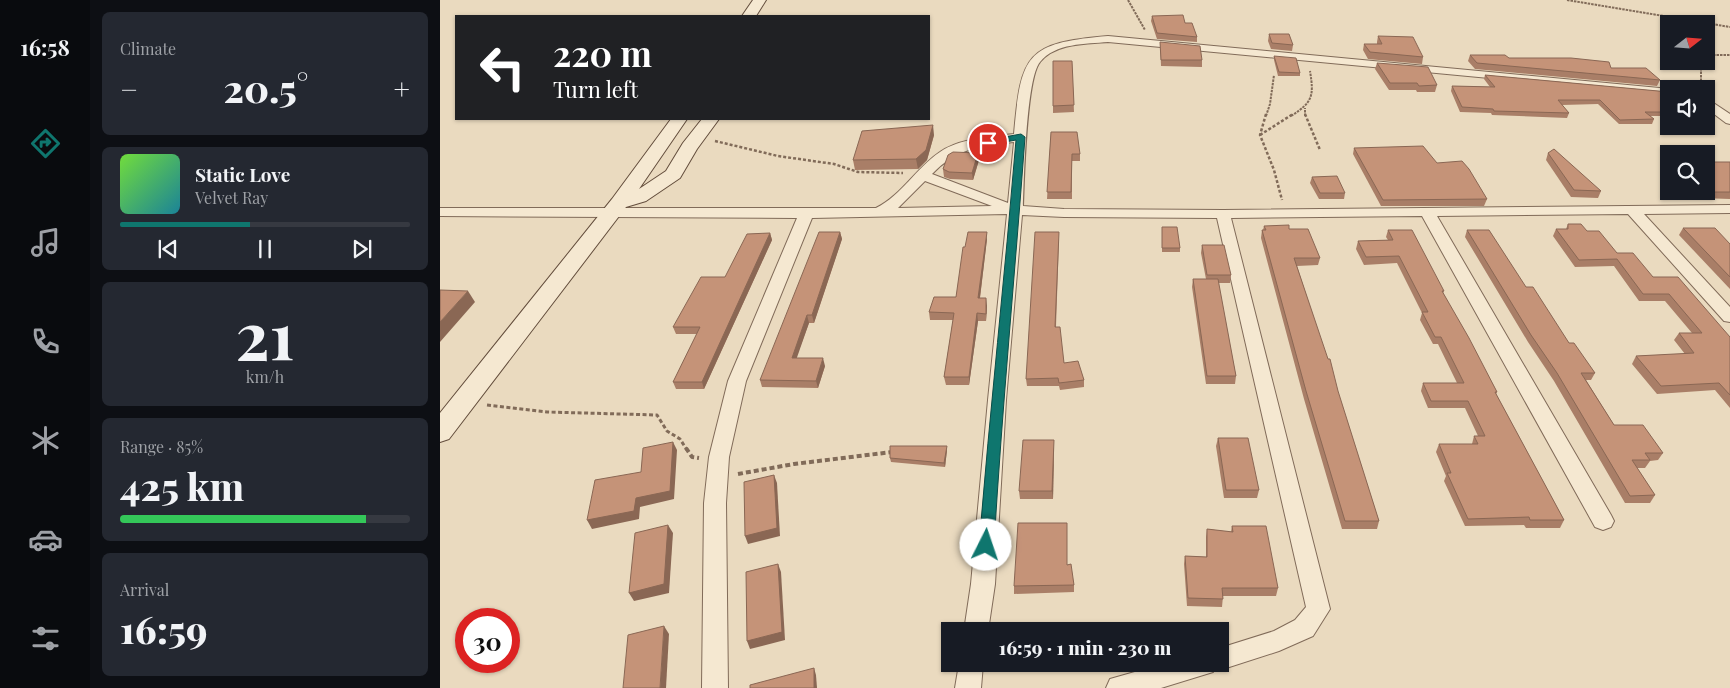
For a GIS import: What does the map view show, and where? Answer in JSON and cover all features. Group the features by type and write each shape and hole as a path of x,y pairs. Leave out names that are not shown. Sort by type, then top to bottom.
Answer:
{"street":[{"path":"750,15 760,0"},
{"path":"977,622 983,584 996,400 1009,287 1024,99 1030,70 1041,55 1063,44 1090,40 1150,42 1660,91"},
{"path":"1715,109 1730,120"},
{"path":"440,432 615,208 678,120"},
{"path":"615,208 640,197 673,174 696,138 711,120"},
{"path":"880,212 896,203 944,155 951,151 1021,137"},
{"path":"923,176 1014,210"},
{"path":"440,212 615,208 806,214 1014,210 1064,213 1223,214 1730,209"},
{"path":"1631,209 1730,317"},
{"path":"1427,212 1603,521"},
{"path":"715,688 715,503 719,457 730,403 737,381 806,214"},
{"path":"1223,214 1318,608 1304,628 1279,640 1229,656"},
{"path":"968,688 970,672"},
{"path":"1119,688 1176,672"}],"path":[{"path":"1128,0 1150,42"},
{"path":"1567,0 1730,27"},
{"path":"1715,55 1730,55"},
{"path":"1260,135 1269,127 1305,107 1312,98 1313,91 1306,57"},
{"path":"1274,75 1270,104 1260,130 1260,135 1274,170 1285,213"},
{"path":"1305,107 1306,121 1320,142 1320,150"},
{"path":"696,138 737,145 778,156 834,164 858,172 923,176"},
{"path":"462,402 548,412 657,415 667,431 680,439 692,457 703,459 719,457"},
{"path":"717,478 781,466 898,452"}],"building":[{"path":"1183,15 1185,23 1192,23 1197,37 1157,33 1152,16"},
{"path":"1269,34 1289,34 1293,45 1272,43"},
{"path":"1378,36 1413,37 1423,57 1370,52 1364,44 1382,44"},
{"path":"1160,42 1200,46 1202,60 1161,60"},
{"path":"1470,55 1505,55 1509,58 1571,58 1609,62 1611,68 1646,68 1660,80 1477,63"},
{"path":"1274,56 1296,58 1300,73 1279,72"},
{"path":"1053,61 1072,61 1074,105 1053,106"},
{"path":"1377,63 1428,67 1437,85 1419,86 1417,83 1390,83"},
{"path":"1485,75 1660,91 1660,112 1645,112 1654,119 1620,120 1600,100 1558,100 1569,113 1494,111 1493,109 1462,107 1452,86 1495,87"},
{"path":"933,125 926,150 916,159 853,160 862,131"},
{"path":"1051,132 1077,132 1080,154 1072,154 1071,192 1047,192"},
{"path":"1423,146 1437,163 1462,161 1487,199 1383,200 1354,148"},
{"path":"1554,149 1601,191 1574,190 1548,153"},
{"path":"953,152 978,153 972,173 949,172 943,169 948,155"},
{"path":"1715,162 1730,162 1730,192 1715,192"},
{"path":"1337,176 1345,193 1320,193 1312,177"},
{"path":"1568,224 1581,224 1587,231 1599,231 1617,253 1633,253 1653,277 1678,277 1730,337 1730,395 1719,383 1661,386 1636,356 1694,353 1679,333 1702,333 1669,294 1643,294 1617,259 1579,260 1556,229 1568,229"},
{"path":"1289,225 1289,229 1308,229 1320,258 1294,258 1328,359 1330,359 1338,391 1379,521 1345,521 1306,391 1262,230 1266,230 1264,226"},
{"path":"1162,227 1177,227 1180,248 1162,248"},
{"path":"1683,228 1715,228 1730,244 1730,277"},
{"path":"1388,230 1412,230 1444,291 1442,291 1469,338 1497,392 1495,392 1564,520 1530,520 1529,517 1468,519 1447,473 1451,473 1439,444 1478,444 1474,436 1485,436 1468,401 1431,401 1423,383 1464,383 1441,337 1435,337 1422,312 1428,312 1399,256 1366,257 1358,241 1393,240"},
{"path":"1467,230 1489,230 1526,287 1533,287 1569,343 1574,343 1595,373 1581,373 1614,425 1643,425 1663,453 1645,453 1650,460 1632,460 1655,495 1630,496 1557,373 1531,335"},
{"path":"819,232 840,232 812,315 807,315 792,358 823,358 816,381 760,380"},
{"path":"968,232 987,232 978,298 986,298 986,314 977,313 969,377 944,377 954,313 929,312 934,297 956,297 963,247 965,247"},
{"path":"1035,232 1059,232 1055,327 1060,327 1064,363 1078,361 1084,380 1059,383 1058,378 1026,379"},
{"path":"770,233 702,382 673,382 700,327 673,327 701,277 725,277 747,234"},
{"path":"1202,245 1224,245 1231,275 1207,275"},
{"path":"1193,279 1218,279 1236,376 1207,376"},
{"path":"440,290 468,291 440,322"},
{"path":"1218,438 1248,438 1259,490 1226,490"},
{"path":"1023,440 1054,440 1052,491 1019,491"},
{"path":"673,442 670,491 636,498 634,511 587,520 595,480 641,472 643,448"},
{"path":"890,446 947,446 944,463 890,458"},
{"path":"774,475 777,528 745,536 744,482"},
{"path":"1018,523 1067,523 1067,565 1071,564 1074,585 1014,586"},
{"path":"668,525 664,584 629,593 635,533"},
{"path":"1232,526 1266,526 1278,588 1222,588 1223,599 1188,598 1185,556 1207,557 1207,529 1233,532"},
{"path":"778,564 782,632 747,641 746,572"},
{"path":"664,626 660,688 623,688 628,635"},
{"path":"814,668 814,688 750,688 750,685"}],"route":[{"path":"986,545 996,400 1010,278 1021,137 988,143"}]}
